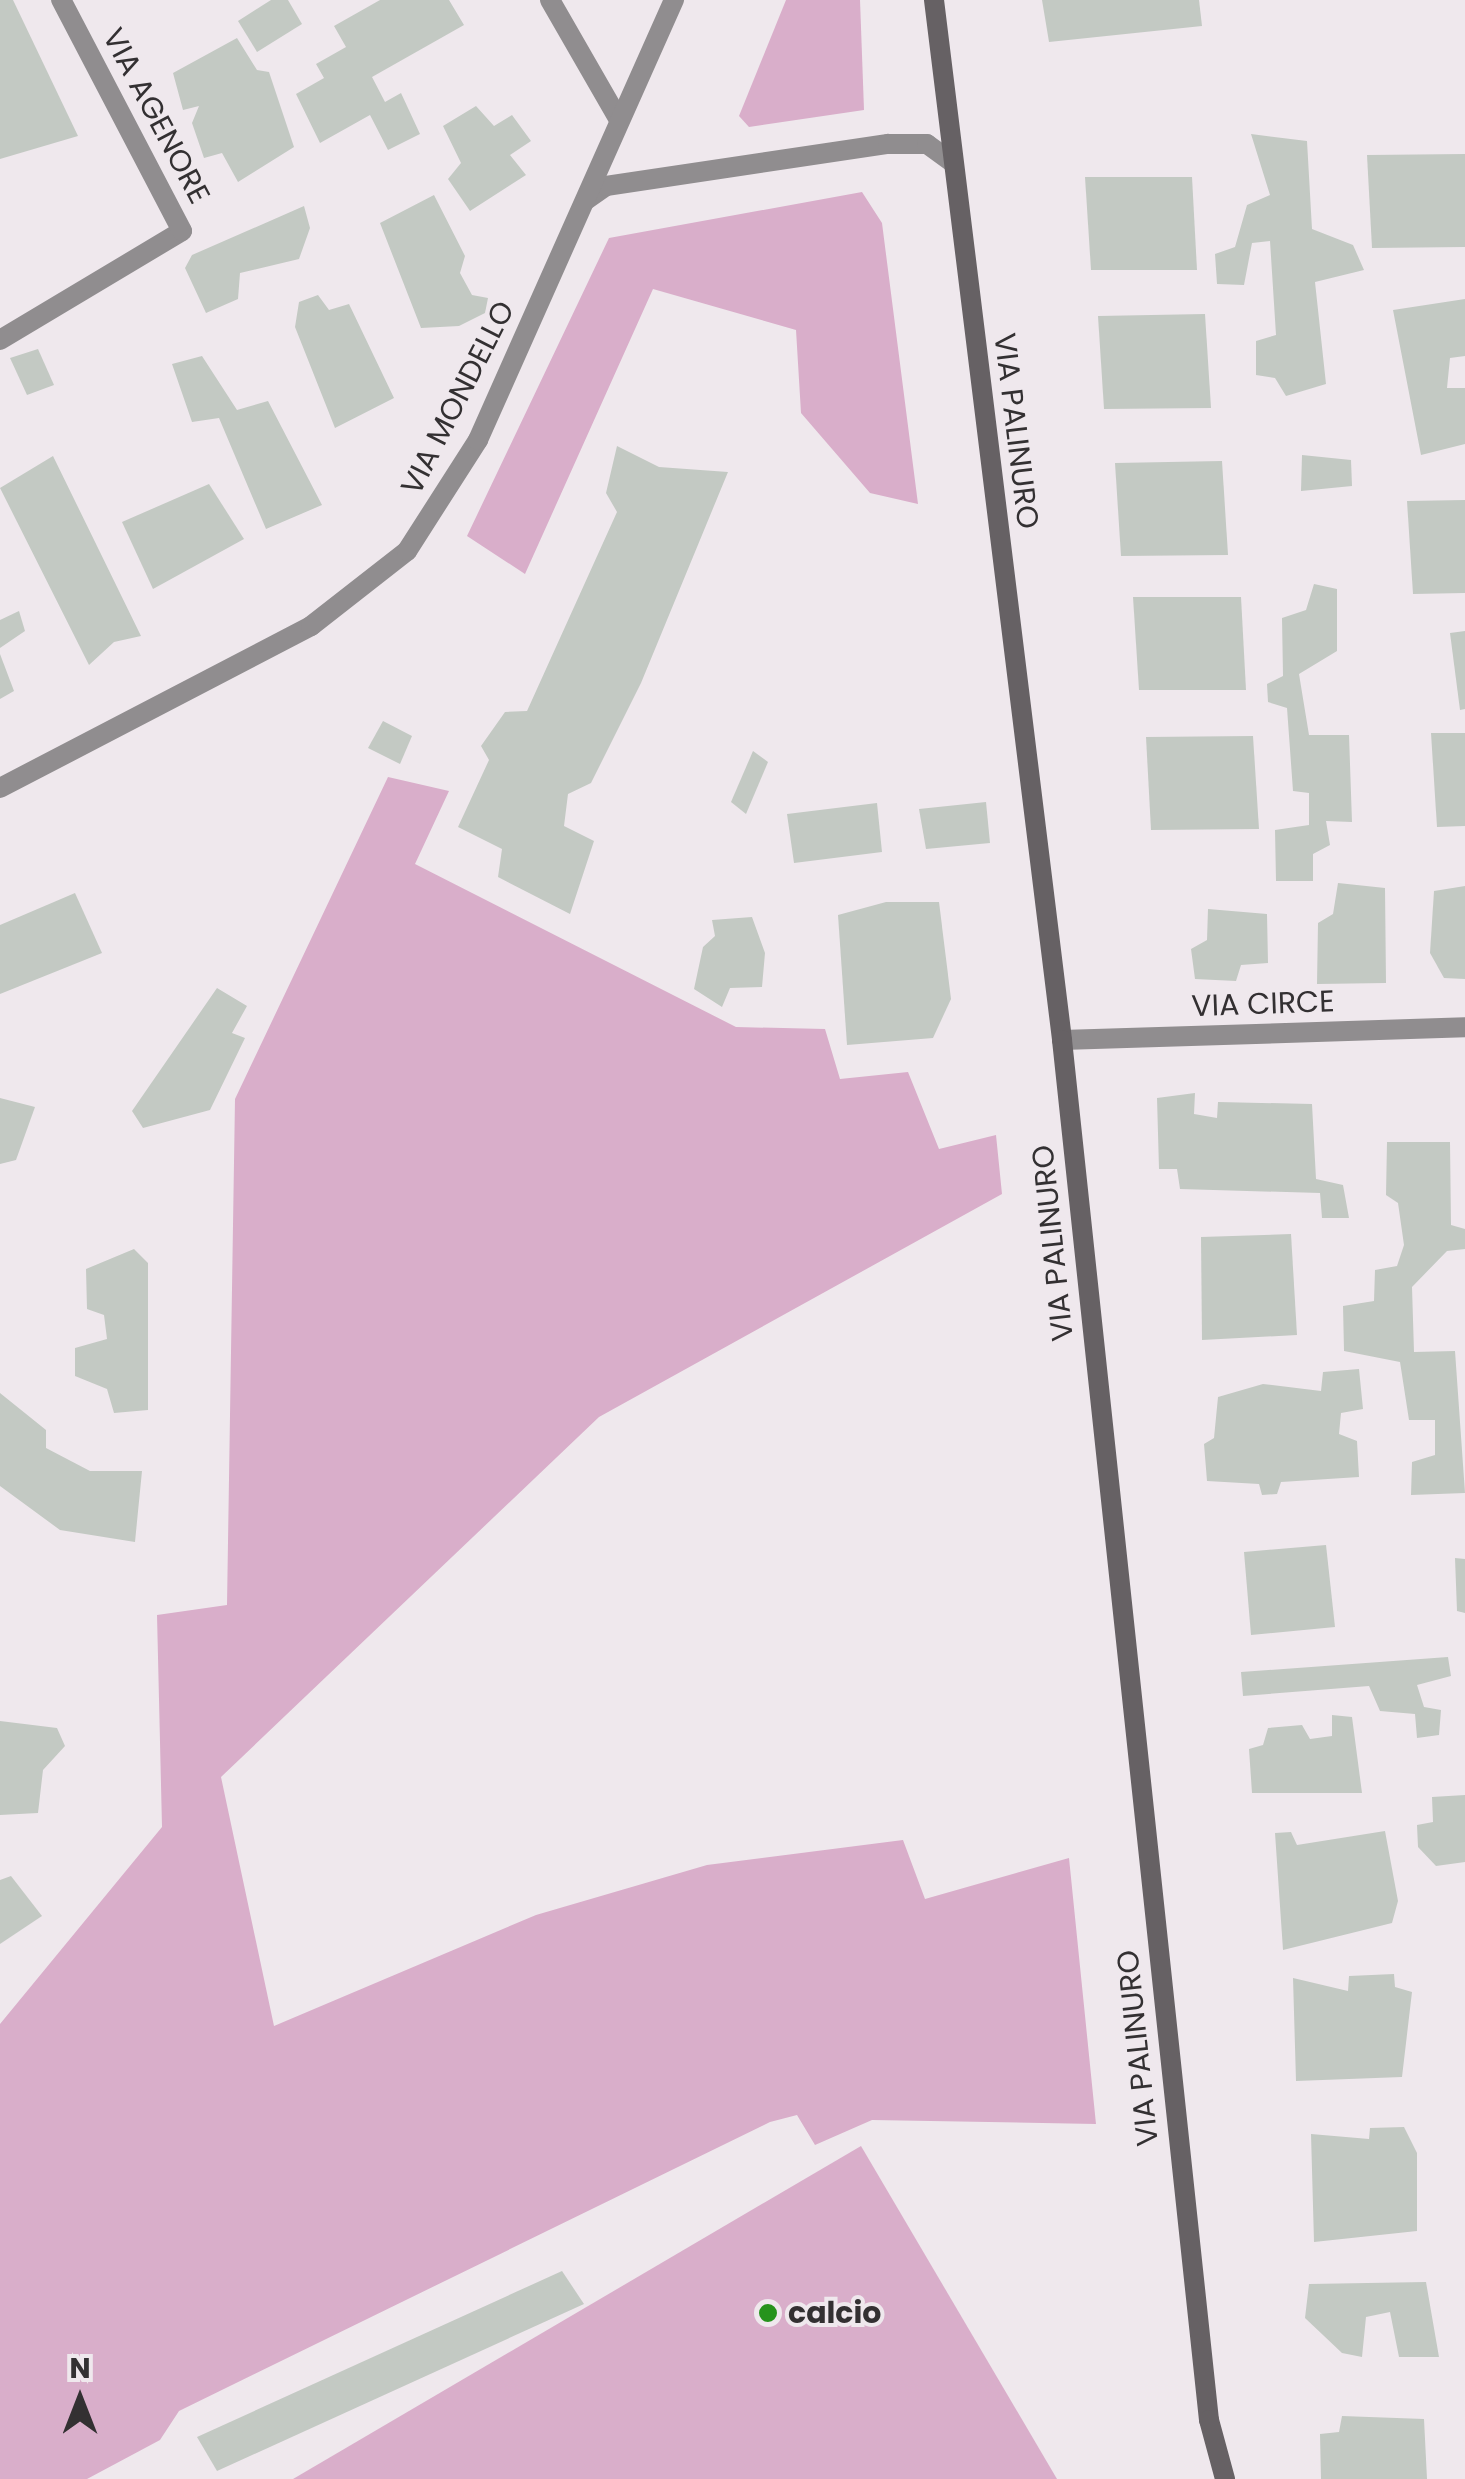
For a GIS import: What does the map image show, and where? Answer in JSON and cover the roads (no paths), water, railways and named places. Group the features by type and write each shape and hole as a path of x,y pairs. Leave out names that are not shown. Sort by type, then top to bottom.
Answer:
{"main road":[{"name":"VIA PALINURO","path":"934,0 1062,1040 1205,2385 1225,2479"}],"street":[{"name":"VIA AGENORE","path":"0,340 182,231 61,0"},
{"path":"550,0 619,120"},
{"name":"VIA MONDELLO","path":"0,788 233,671 368,586 408,551 478,440 674,0"},
{"path":"584,202 606,186 888,144 927,144 952,162"},
{"name":"VIA CIRCE","path":"1062,1040 1465,1027"}],"place":[{"name":"calcio","path":"768,2313"}]}
